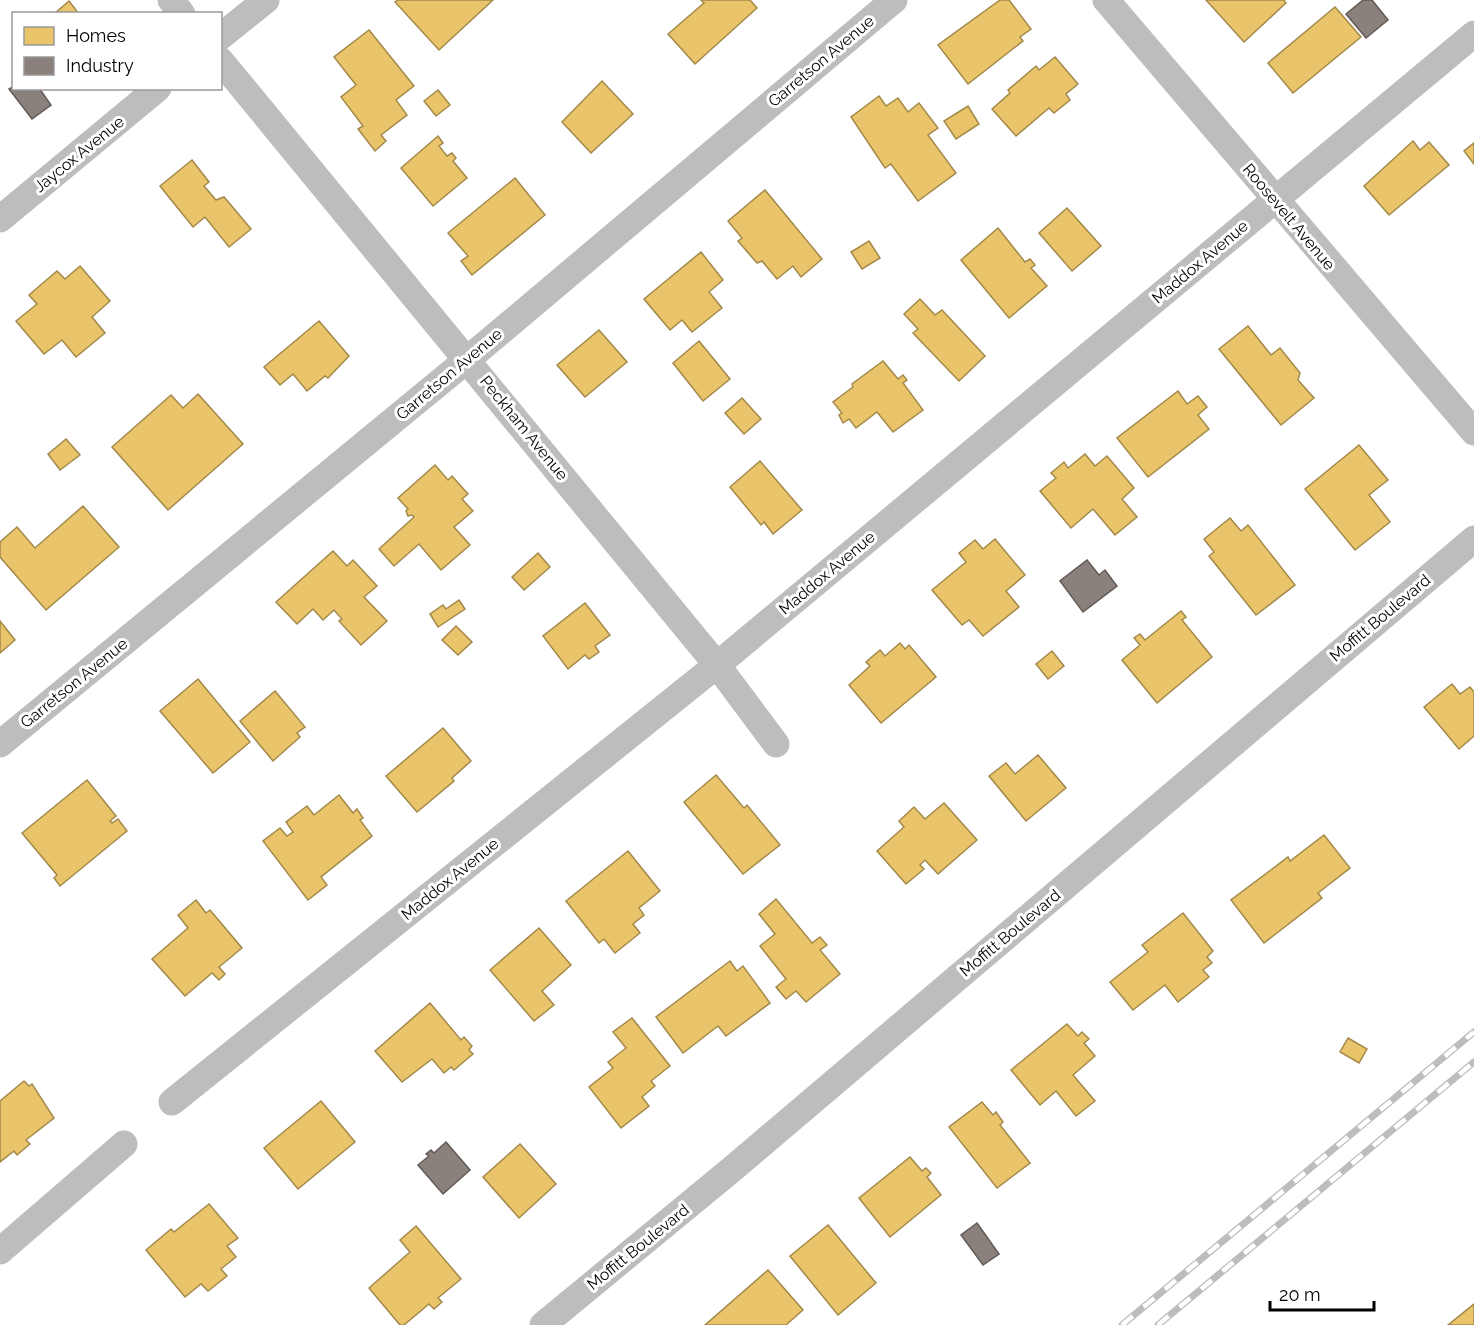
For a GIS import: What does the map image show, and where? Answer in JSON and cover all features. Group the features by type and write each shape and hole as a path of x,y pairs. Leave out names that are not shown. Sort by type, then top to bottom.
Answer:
{"street":[{"path":"171,0 180,12"},
{"path":"222,35 266,0"},
{"name":"Garretson Avenue","path":"0,744 468,358 894,0"},
{"name":"Roosevelt Avenue","path":"1106,0 1474,432"},
{"name":"Maddox Avenue","path":"172,1102 717,665 1474,34"},
{"name":"Peckham Avenue","path":"222,62 468,358 717,665 776,744"},
{"name":"Jaycox Avenue","path":"0,219 156,90"},
{"name":"Moffitt Boulevard","path":"543,1325 731,1170 1474,538"},
{"path":"0,1251 124,1144"}],"building: Homes":[{"path":"398,0 493,0 439,50 395,2"},
{"path":"701,0 750,0 757,8 695,64 668,34 704,3"},
{"path":"1000,0 1009,0 1031,29 1020,37 1023,41 968,84 938,45"},
{"path":"1206,0 1284,0 1286,3 1244,42"},
{"path":"69,1 77,12 56,12"},
{"path":"1335,7 1361,37 1293,93 1268,63"},
{"path":"369,30 414,86 396,100 407,115 381,135 386,141 375,151 358,129 363,126 341,97 356,85 334,57"},
{"path":"1055,57 1078,84 1066,94 1070,100 1054,113 1049,108 1016,136 992,109 1010,93 1008,90 1036,66 1039,70"},
{"path":"602,81 633,114 591,153 562,122"},
{"path":"438,90 450,105 436,116 424,101"},
{"path":"879,96 886,106 898,98 908,112 919,103 938,128 928,135 956,173 918,201 891,164 885,168 851,117"},
{"path":"968,106 979,124 956,139 944,121"},
{"path":"438,136 443,143 439,146 447,156 452,153 456,158 453,161 467,178 433,206 401,168"},
{"path":"1413,141 1420,150 1429,142 1449,165 1389,215 1364,186"},
{"path":"1474,143 1474,164 1464,151"},
{"path":"192,160 209,182 204,186 216,200 224,197 251,229 229,247 205,217 193,227 160,186"},
{"path":"515,178 545,215 472,275 461,261 468,256 448,233"},
{"path":"765,190 822,259 801,277 793,266 777,279 762,261 757,263 738,241 742,238 728,221"},
{"path":"1067,208 1101,246 1072,271 1039,233"},
{"path":"998,228 1025,262 1030,259 1035,265 1031,268 1047,286 1009,318 961,260"},
{"path":"869,241 880,258 862,269 851,252"},
{"path":"701,252 723,280 709,292 722,308 692,332 682,320 670,330 644,299"},
{"path":"80,266 110,301 92,317 105,333 76,357 62,340 44,354 16,321 37,304 29,295 57,271 65,279"},
{"path":"920,299 935,315 942,310 985,356 959,381 913,333 918,329 904,314"},
{"path":"319,321 349,356 328,378 325,376 307,391 293,374 280,385 264,367"},
{"path":"1248,326 1271,355 1280,348 1300,373 1298,380 1314,398 1281,425 1219,349"},
{"path":"599,330 627,362 585,397 557,365"},
{"path":"699,341 730,379 703,401 673,363"},
{"path":"883,361 898,379 903,375 907,380 903,383 923,410 893,432 877,412 856,428 849,419 843,423 839,415 842,413 833,402 853,387 852,384"},
{"path":"1178,391 1187,404 1198,396 1207,407 1198,415 1209,429 1148,477 1117,438"},
{"path":"198,394 243,444 168,510 112,447 171,395 183,408"},
{"path":"742,398 761,419 744,434 725,413"},
{"path":"66,439 80,455 60,470 48,454"},
{"path":"1359,445 1388,480 1369,495 1390,522 1355,550 1305,489"},
{"path":"1085,454 1095,466 1107,456 1134,488 1122,499 1137,517 1115,535 1093,509 1071,528 1040,491 1056,478 1051,473 1064,462 1068,468"},
{"path":"760,461 802,510 773,534 764,522 761,525 730,487"},
{"path":"435,465 448,480 452,476 468,494 462,499 473,511 454,527 470,545 441,570 419,544 394,566 379,549 414,517 408,516 406,511 408,509 398,498"},
{"path":"83,506 119,547 46,610 0,557 0,542 17,527 35,548"},
{"path":"1230,518 1241,531 1248,525 1295,585 1256,615 1209,556 1214,552 1204,539"},
{"path":"995,539 1025,575 1006,591 1019,607 983,636 969,620 962,625 932,590 966,562 959,553 975,540 983,549"},
{"path":"333,551 347,566 353,560 377,586 364,597 387,621 361,645 339,621 342,619 334,610 323,620 313,609 297,624 276,602"},
{"path":"538,553 550,567 524,590 512,577"},
{"path":"459,600 465,609 438,627 430,614 443,605 446,609"},
{"path":"585,603 610,635 595,646 599,652 589,659 585,655 568,669 543,636"},
{"path":"1181,611 1186,617 1182,620 1212,657 1157,703 1122,660 1140,645 1134,638 1140,634 1145,640"},
{"path":"0,621 15,640 0,653"},
{"path":"456,626 472,642 458,655 442,640"},
{"path":"900,643 905,649 909,645 936,677 881,723 849,685 870,666 866,662 880,650 885,656"},
{"path":"1052,651 1064,666 1048,679 1036,664"},
{"path":"198,679 250,742 213,773 160,711"},
{"path":"1452,684 1460,694 1470,687 1474,692 1474,736 1459,749 1424,707"},
{"path":"275,691 305,727 297,733 300,737 273,761 240,721"},
{"path":"443,728 471,761 452,778 454,781 417,812 386,776"},
{"path":"1038,755 1066,788 1026,821 989,776 1006,763 1015,774"},
{"path":"716,775 744,808 747,805 780,845 743,874 684,802"},
{"path":"87,780 116,816 110,821 112,823 118,819 127,831 60,886 54,878 57,875 22,833"},
{"path":"339,795 353,813 357,809 363,818 360,820 372,836 321,877 327,885 308,900 263,841 280,828 287,836 293,832 286,822 307,806 314,815"},
{"path":"944,803 977,840 938,874 925,860 920,865 924,869 906,884 877,851 904,827 899,821 914,807 925,819"},
{"path":"1324,835 1350,868 1318,893 1322,898 1264,943 1231,900 1288,857 1290,861"},
{"path":"628,851 660,891 639,908 644,915 633,924 640,933 615,953 604,939 599,943 566,901"},
{"path":"776,899 812,943 820,937 827,945 820,950 840,974 806,1002 796,991 786,999 776,987 786,979 760,946 775,934 759,914"},
{"path":"196,900 206,913 210,910 242,948 219,967 225,974 219,980 212,973 185,996 152,959 188,928 178,915"},
{"path":"1183,913 1213,951 1207,957 1212,963 1203,970 1209,977 1178,1002 1165,985 1133,1010 1110,982 1148,952 1142,945"},
{"path":"539,928 571,965 542,991 554,1005 534,1021 490,970"},
{"path":"730,961 737,971 743,966 770,1003 726,1036 718,1026 683,1053 656,1017"},
{"path":"430,1003 461,1040 464,1037 472,1046 469,1050 473,1054 454,1070 451,1067 444,1073 432,1059 402,1082 375,1051"},
{"path":"632,1018 670,1066 651,1081 655,1086 642,1097 649,1106 621,1128 589,1087 613,1068 608,1062 626,1048 613,1032"},
{"path":"1067,1024 1078,1036 1082,1032 1089,1039 1084,1043 1095,1056 1073,1075 1095,1101 1076,1116 1056,1091 1040,1105 1011,1070"},
{"path":"1348,1038 1367,1049 1359,1063 1340,1052"},
{"path":"24,1081 29,1086 32,1084 54,1118 26,1140 30,1144 17,1155 14,1151 0,1162 0,1101"},
{"path":"321,1101 355,1142 298,1189 264,1148"},
{"path":"982,1102 993,1115 996,1112 1003,1122 1000,1125 1030,1163 997,1188 949,1127"},
{"path":"520,1144 556,1184 519,1218 483,1177"},
{"path":"910,1157 922,1171 926,1168 931,1173 927,1177 941,1195 890,1237 859,1198"},
{"path":"209,1204 238,1238 227,1246 236,1257 221,1269 227,1276 208,1291 201,1284 185,1297 146,1250 171,1229 174,1232"},
{"path":"828,1225 876,1283 838,1315 790,1256"},
{"path":"416,1226 461,1279 438,1298 442,1302 434,1309 429,1304 404,1325 400,1325 369,1288 410,1252 400,1240"},
{"path":"768,1270 803,1310 786,1325 705,1325"},
{"path":"1474,1304 1474,1325 1448,1325"}],"building: Industry":[{"path":"1363,0 1372,0 1388,20 1366,38 1346,14"},
{"path":"12,87 12,90 40,90 51,105 32,119 9,89"},
{"path":"1087,560 1099,575 1105,570 1117,586 1083,612 1060,581"},
{"path":"446,1142 470,1170 443,1194 418,1165 429,1156 426,1154 431,1150 434,1153"},
{"path":"977,1223 999,1254 983,1265 961,1235"}],"railway":[{"path":"1122,1325 1474,1032"},
{"path":"1158,1325 1474,1062"}]}
